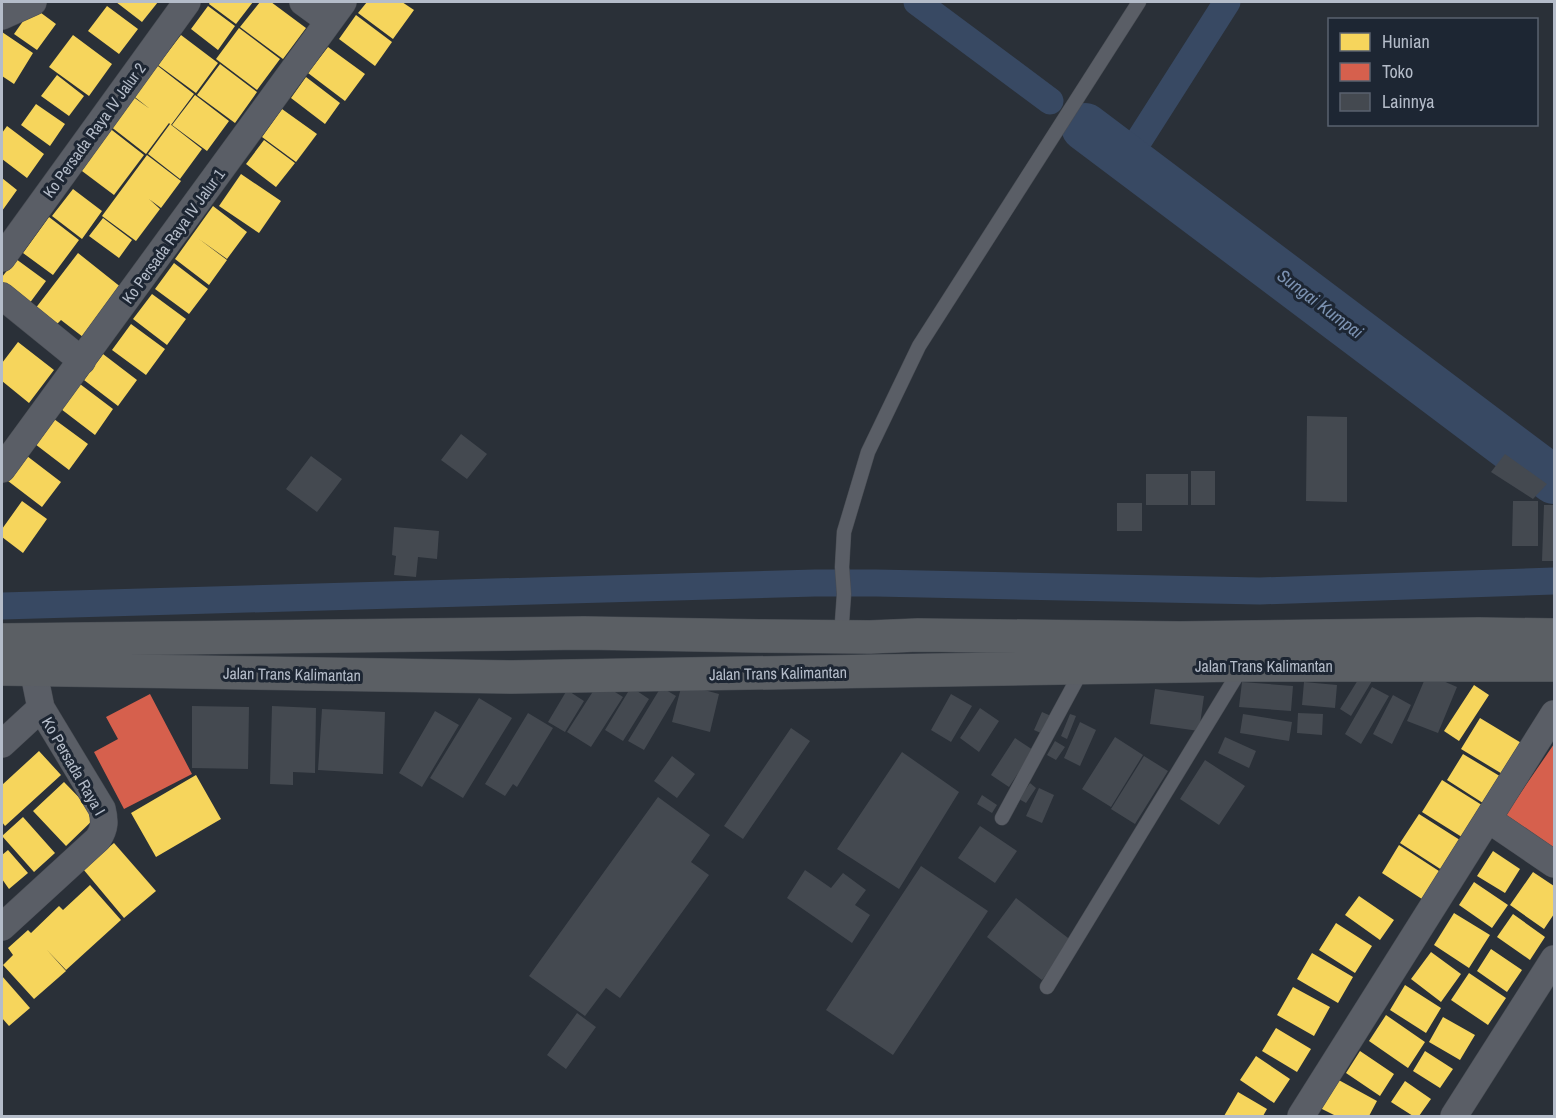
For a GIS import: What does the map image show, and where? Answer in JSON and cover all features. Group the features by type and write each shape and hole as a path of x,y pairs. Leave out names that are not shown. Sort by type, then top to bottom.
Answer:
{"highway":[{"name":"Jalan Trans Kalimantan","path":"2,640 584,633 1180,638 1317,635 1554,635"},
{"path":"510,677 513,635"},
{"name":"Jalan Trans Kalimantan","path":"17,669 510,677 1243,665 1554,665"}],"street":[{"path":"2,16 33,2"},
{"name":"Ko Persada Raya IV Jalur 2","path":"2,258 187,2"},
{"path":"303,2 336,11"},
{"name":"Ko Persada Raya IV Jalur 1","path":"2,470 336,11"},
{"path":"2,296 82,361"},
{"name":"Ko Persada Raya I","path":"2,927 98,839 104,831 105,819 102,809 17,669"},
{"path":"2,744 41,708"},
{"path":"1301,1116 1554,714"},
{"path":"1488,819 1554,864"},
{"path":"1454,1116 1554,958"}],"lane":[{"path":"841,636 844,532 868,452 920,346 1139,2"},
{"path":"1047,987 1243,665"},
{"path":"1002,818 1083,668"}],"building: Hunian":[{"path":"116,2 158,2 142,22"},
{"path":"210,2 253,2 236,24 209,4"},
{"path":"260,2 271,2 306,28 283,59 240,27"},
{"path":"367,2 402,2 414,10 393,39 358,13"},
{"path":"107,6 138,29 119,54 88,31"},
{"path":"208,6 235,26 218,50 191,29"},
{"path":"33,7 56,24 37,50 14,34"},
{"path":"356,15 392,42 375,66 339,39"},
{"path":"239,28 280,59 257,90 216,59"},
{"path":"2,32 33,53 14,84 2,76"},
{"path":"73,35 112,64 89,96 49,67"},
{"path":"181,35 218,63 196,93 158,65"},
{"path":"328,47 365,74 345,101 308,73"},
{"path":"154,63 194,94 146,154 110,126 132,96 150,109 131,94"},
{"path":"220,64 257,92 235,123 197,95"},
{"path":"57,75 84,96 69,116 41,96"},
{"path":"306,77 340,103 325,124 291,98"},
{"path":"195,95 229,121 207,151 172,125"},
{"path":"36,104 65,124 50,146 21,125"},
{"path":"282,109 317,134 296,162 262,137"},
{"path":"170,124 202,149 180,179 148,154"},
{"path":"7,126 44,154 27,178 2,159 2,133"},
{"path":"108,127 144,155 114,195 78,168"},
{"path":"264,140 295,163 276,187 246,164"},
{"path":"147,155 181,181 161,208 149,199 160,209 136,241 102,216"},
{"path":"241,174 281,201 259,233 219,206"},
{"path":"2,178 17,190 2,211"},
{"path":"73,189 102,211 82,239 52,216"},
{"path":"213,206 247,232 227,259 199,239 227,260 209,285 175,259"},
{"path":"49,217 79,240 53,275 23,253"},
{"path":"103,218 132,240 119,258 89,236"},
{"path":"78,253 122,288 83,337 61,320 56,325 35,309"},
{"path":"16,259 46,281 29,304 2,283 2,277"},
{"path":"174,263 208,289 189,314 155,289"},
{"path":"152,294 186,319 167,345 133,319"},
{"path":"131,324 165,349 146,375 112,350"},
{"path":"18,342 54,370 29,403 2,381 2,363"},
{"path":"103,354 137,380 118,406 84,380"},
{"path":"80,384 113,409 95,435 61,409"},
{"path":"54,419 88,444 69,470 35,444"},
{"path":"27,456 61,482 42,507 8,481"},
{"path":"22,501 47,519 23,553 2,537 2,529"},
{"path":"1474,685 1489,695 1459,741 1444,731"},
{"path":"1480,718 1523,744 1504,775 1461,749"},
{"path":"39,751 61,775 5,826 2,822 2,785"},
{"path":"1463,754 1503,778 1486,805 1447,780"},
{"path":"196,775 221,819 156,857 131,813"},
{"path":"1442,780 1485,807 1465,839 1422,812"},
{"path":"64,782 97,816 66,846 33,811"},
{"path":"1419,814 1463,842 1445,872 1400,843"},
{"path":"23,817 55,853 34,872 2,836"},
{"path":"114,843 156,891 124,918 83,869"},
{"path":"1399,845 1442,873 1425,901 1382,873"},
{"path":"8,850 28,873 9,889 2,879 2,855"},
{"path":"1493,851 1520,869 1505,893 1477,876"},
{"path":"1533,872 1554,886 1554,914 1544,929 1510,905"},
{"path":"1474,882 1508,905 1492,928 1459,905"},
{"path":"90,885 121,920 66,970 46,949 66,971 34,999 3,965 13,955 8,948 28,930 31,933 59,906 63,910"},
{"path":"1359,896 1394,920 1380,940 1345,915"},
{"path":"1454,913 1490,935 1469,968 1434,945"},
{"path":"1513,914 1545,937 1530,960 1497,937"},
{"path":"1336,923 1372,946 1355,973 1319,950"},
{"path":"1491,949 1522,970 1507,992 1477,971"},
{"path":"1431,952 1461,974 1441,1002 1411,979"},
{"path":"1312,953 1353,977 1338,1003 1297,979"},
{"path":"1469,973 1506,998 1488,1025 1451,1000"},
{"path":"2,976 30,1008 9,1026 2,1018"},
{"path":"1405,985 1441,1008 1426,1033 1390,1010"},
{"path":"1293,987 1330,1007 1314,1036 1277,1015"},
{"path":"1386,1015 1425,1042 1408,1068 1369,1041"},
{"path":"1443,1017 1475,1035 1460,1060 1429,1042"},
{"path":"1276,1028 1311,1049 1297,1072 1262,1051"},
{"path":"1360,1051 1394,1074 1380,1096 1346,1073"},
{"path":"1425,1051 1453,1069 1440,1088 1413,1071"},
{"path":"1256,1056 1290,1079 1274,1103 1240,1080"},
{"path":"1335,1078 1377,1101 1369,1116 1336,1116 1320,1108"},
{"path":"1405,1081 1431,1099 1419,1116 1413,1116 1391,1102"},
{"path":"1238,1092 1267,1109 1263,1116 1224,1116"}],"building: Toko":[{"path":"150,694 192,774 124,809 94,752 118,739 106,717"},
{"path":"1554,744 1554,856 1502,820"}],"building: Lainnya":[{"path":"1307,416 1347,417 1347,502 1306,501"},
{"path":"461,434 487,454 467,479 441,460"},
{"path":"1505,454 1547,484 1533,499 1491,472"},
{"path":"311,456 342,479 317,512 286,489"},
{"path":"1191,471 1215,471 1215,505 1191,505"},
{"path":"1146,474 1188,474 1188,505 1146,505"},
{"path":"1513,501 1538,501 1538,546 1512,546"},
{"path":"1117,503 1142,503 1142,531 1117,531"},
{"path":"1544,505 1554,505 1554,561 1542,561"},
{"path":"394,527 439,531 437,559 418,557 416,577 394,575 396,556 392,555"},
{"path":"1427,674 1457,687 1438,733 1407,721"},
{"path":"1361,675 1372,681 1351,716 1340,709"},
{"path":"599,682 623,697 591,747 567,732"},
{"path":"1242,682 1293,686 1291,711 1239,707"},
{"path":"1304,682 1337,685 1335,708 1302,705"},
{"path":"682,684 719,694 710,732 672,722"},
{"path":"631,687 649,699 623,741 605,730"},
{"path":"661,687 676,696 644,750 628,741"},
{"path":"1372,687 1389,696 1361,744 1345,734"},
{"path":"1155,689 1204,696 1199,731 1150,724"},
{"path":"567,690 584,701 565,732 548,722"},
{"path":"951,694 972,706 951,742 931,730"},
{"path":"1393,695 1411,705 1392,744 1373,734"},
{"path":"479,698 512,718 463,798 430,778"},
{"path":"192,706 249,707 248,769 192,768"},
{"path":"272,706 316,708 315,773 293,772 293,785 270,784"},
{"path":"980,708 999,721 979,752 960,738"},
{"path":"322,709 385,712 383,774 318,770"},
{"path":"435,711 459,725 422,787 399,773"},
{"path":"1042,712 1051,716 1043,734 1034,730"},
{"path":"528,713 553,728 517,787 513,784 505,796 485,784"},
{"path":"1298,713 1323,714 1322,735 1297,733"},
{"path":"1070,714 1076,716 1067,739 1061,736"},
{"path":"1243,714 1292,722 1289,741 1240,733"},
{"path":"1080,722 1096,730 1080,766 1064,758"},
{"path":"791,728 810,741 743,839 724,826"},
{"path":"1115,737 1143,755 1111,807 1082,789"},
{"path":"1225,737 1256,751 1249,768 1218,753"},
{"path":"1015,738 1033,750 1009,787 991,775"},
{"path":"1055,741 1065,747 1056,760 1047,755"},
{"path":"902,752 959,792 899,889 837,849"},
{"path":"672,756 695,774 677,798 654,781"},
{"path":"1144,756 1168,771 1135,824 1111,809"},
{"path":"1205,760 1245,786 1219,825 1180,799"},
{"path":"1030,783 1036,788 1026,803 1019,799"},
{"path":"1039,788 1054,795 1042,823 1026,816"},
{"path":"982,795 997,805 992,813 977,804"},
{"path":"658,797 710,835 691,862 709,875 620,998 606,988 585,1016 529,976"},
{"path":"980,826 1017,851 995,883 958,858"},
{"path":"921,866 988,911 893,1055 826,1010"},
{"path":"805,870 831,888 843,873 866,890 855,905 870,915 852,943 787,898"},
{"path":"1016,898 1072,941 1042,980 987,937"},
{"path":"577,1013 596,1027 566,1069 547,1055"}],"waterway":[{"name":"Sungai Kumpai","path":"917,2 1050,101"},
{"path":"1127,159 1227,2"},
{"name":"Sungai Kumpai","path":"1085,127 1554,480"},
{"path":"2,606 815,583 1260,591 1554,581"}]}
